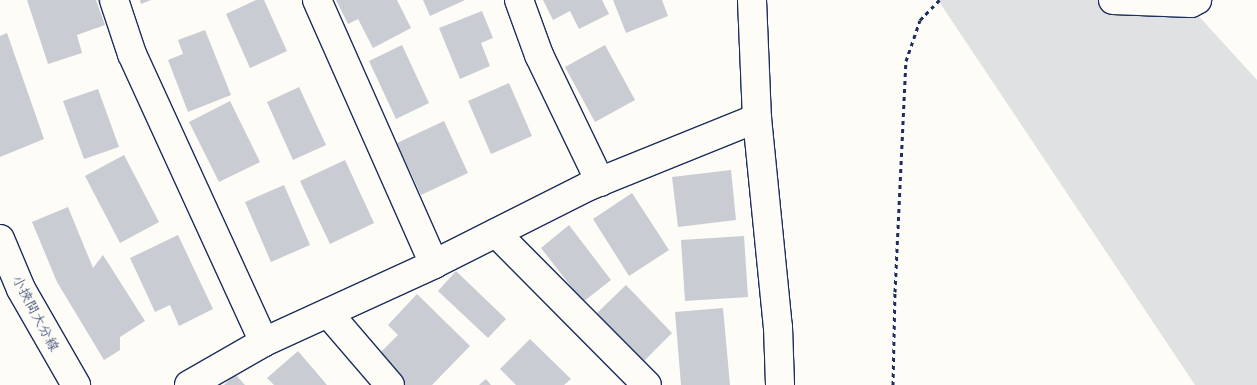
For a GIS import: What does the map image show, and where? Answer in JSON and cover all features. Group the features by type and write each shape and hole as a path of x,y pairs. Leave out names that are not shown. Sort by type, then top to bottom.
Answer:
{"street":[{"path":"114,0 132,54 264,342"},
{"path":"317,0 434,264"},
{"path":"519,0 539,55 600,182"},
{"path":"752,0 757,118 778,327 780,385"},
{"path":"1113,0 1191,3 1197,0"},
{"path":"189,385 264,342 434,264 600,182 757,118"},
{"path":"496,233 647,385"},
{"name":"小挾間大分線","path":"0,239 21,289 76,385"},
{"path":"328,313 390,385"}],"path":[{"path":"893,385 895,292 906,61 920,20 939,0"}],"shaded area":[{"path":"938,0 1184,0 1257,80 1257,385 1195,385"}],"building":[{"path":"27,0 96,0 105,25 77,35 82,53 48,64"},
{"path":"140,0 151,0 141,4"},
{"path":"256,0 264,0 287,51 250,68 226,14"},
{"path":"336,0 397,0 411,28 373,48 358,19 348,24"},
{"path":"423,0 465,0 430,16"},
{"path":"543,0 602,0 609,14 579,29 570,11 553,20"},
{"path":"613,0 662,0 668,16 626,33"},
{"path":"482,11 493,38 481,43 490,66 460,79 439,28"},
{"path":"205,30 231,95 188,112 168,60 183,54 178,40"},
{"path":"7,33 44,139 0,157 0,36"},
{"path":"402,45 429,103 396,119 369,61"},
{"path":"605,45 635,100 595,122 565,67"},
{"path":"509,83 532,136 491,154 468,101"},
{"path":"299,87 326,145 293,160 267,102"},
{"path":"98,89 119,147 84,159 63,101"},
{"path":"230,101 260,162 219,182 189,122"},
{"path":"444,121 468,173 421,195 397,143"},
{"path":"124,155 159,222 120,243 85,176"},
{"path":"345,160 374,223 330,244 300,181"},
{"path":"731,170 736,220 678,227 672,177"},
{"path":"284,185 310,245 271,262 245,202"},
{"path":"632,193 669,250 629,276 593,219"},
{"path":"68,207 93,268 103,255 145,321 120,337 120,350 104,360 57,282 32,222"},
{"path":"569,225 611,280 583,302 541,248"},
{"path":"178,235 213,309 179,326 170,305 155,312 130,258"},
{"path":"744,236 748,297 685,301 681,240"},
{"path":"456,271 506,319 488,338 438,291"},
{"path":"626,285 672,333 643,362 596,314"},
{"path":"417,294 470,346 432,385 403,385 375,358 398,335 388,325"},
{"path":"723,308 730,385 681,385 675,312"},
{"path":"530,339 571,379 564,385 516,385 500,369"},
{"path":"298,351 327,385 274,385 267,378"},
{"path":"235,374 245,385 224,385"},
{"path":"486,379 491,385 479,385"}]}
